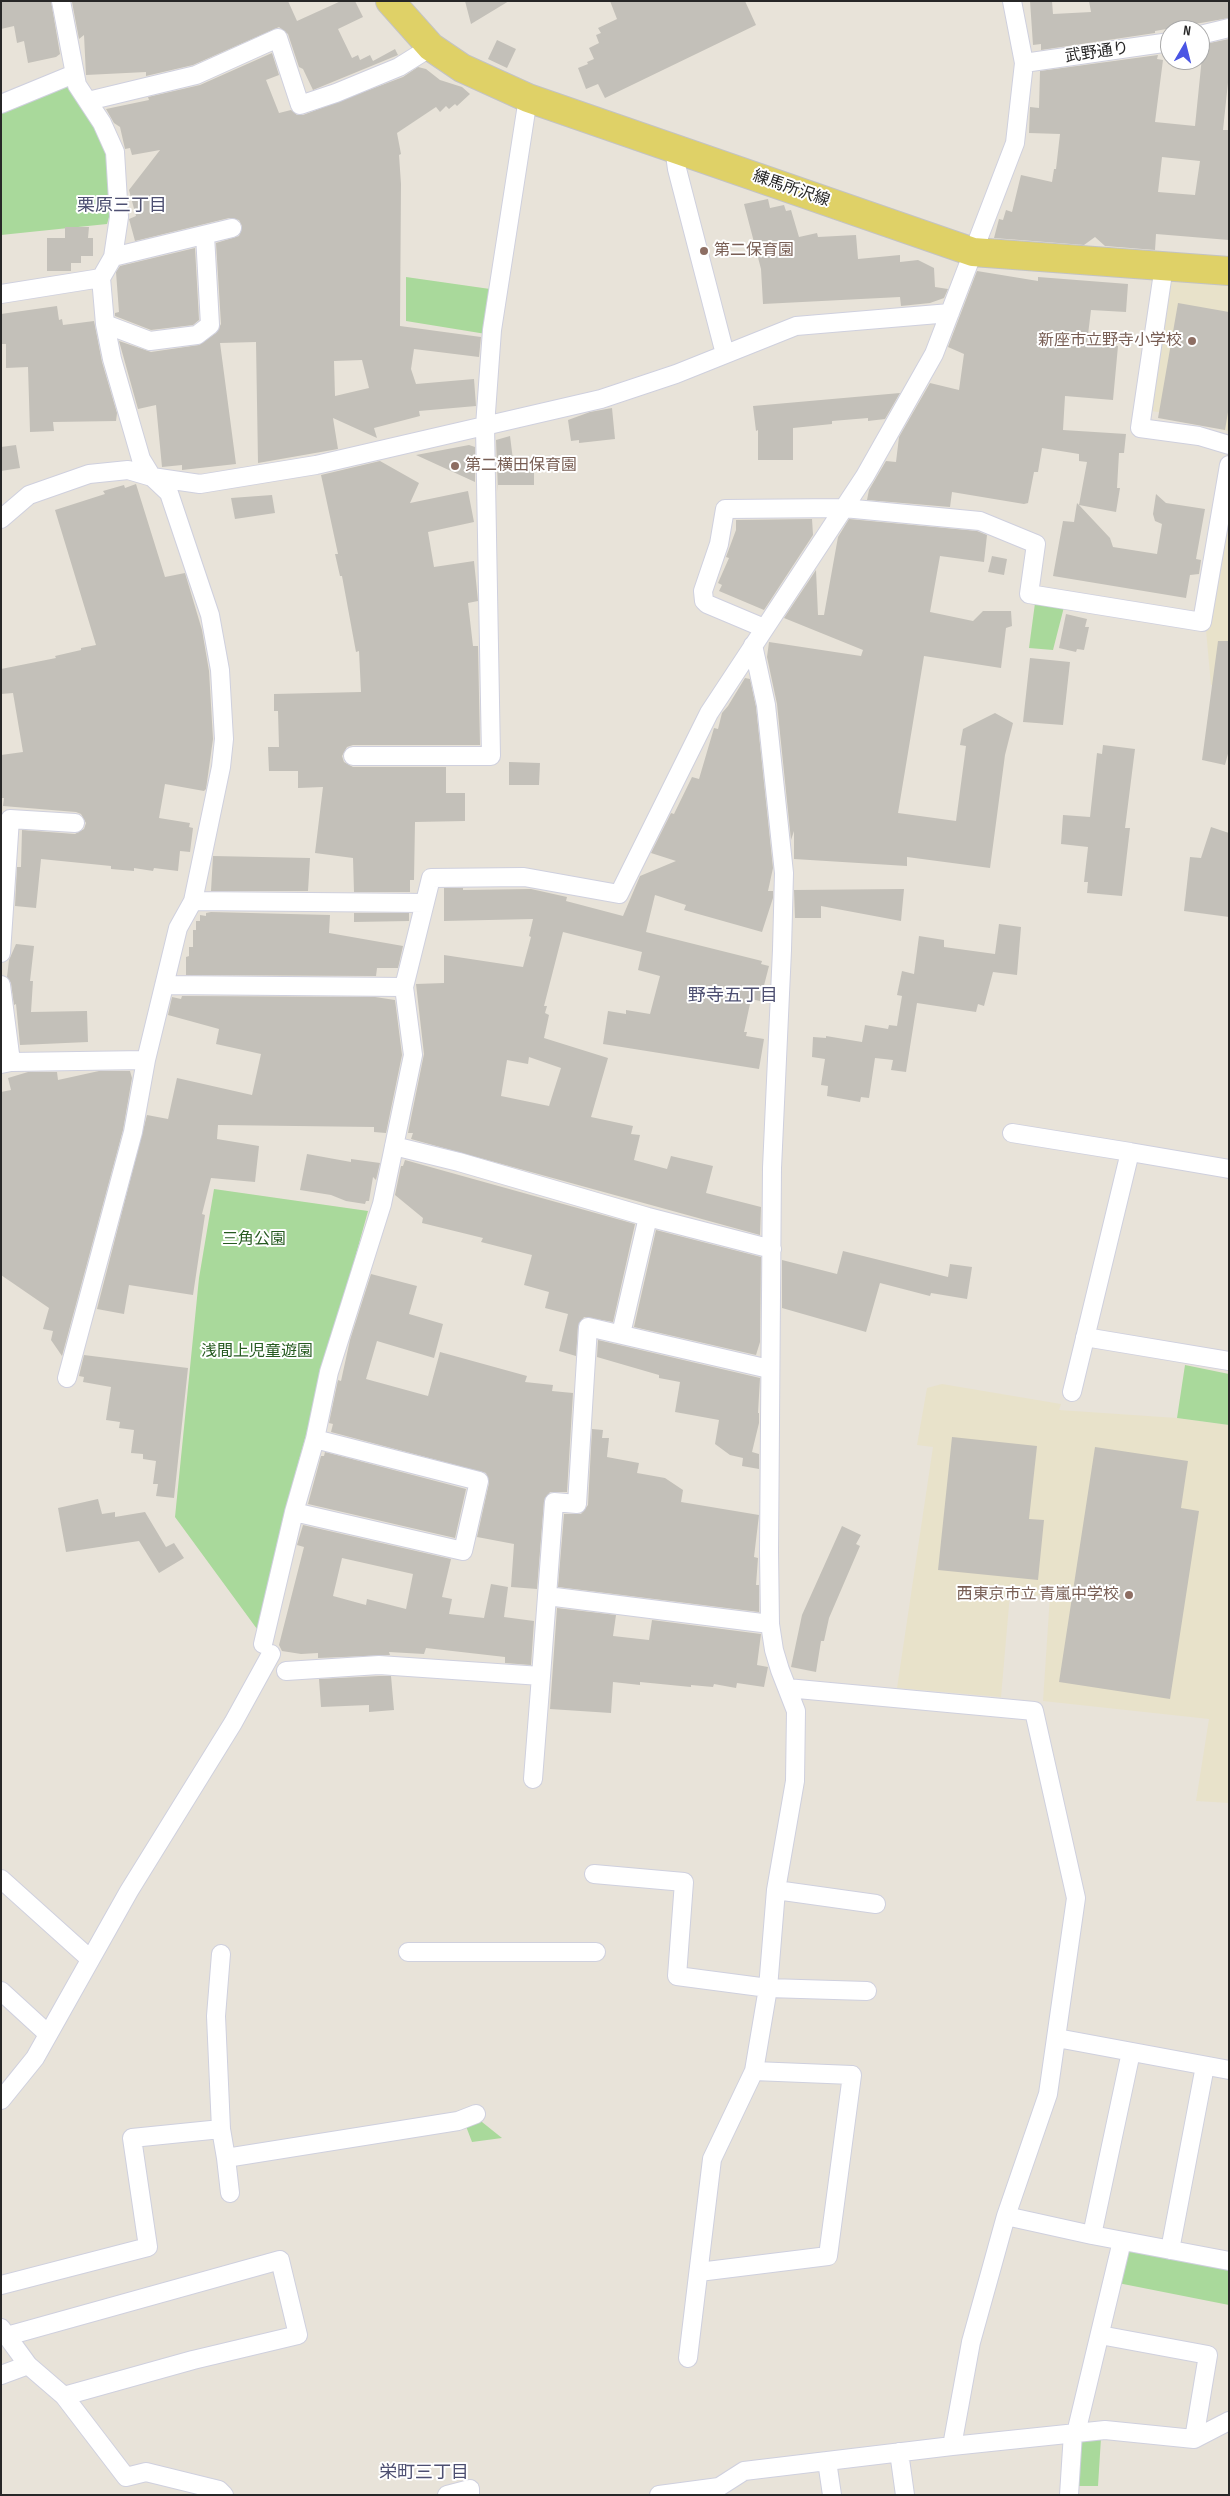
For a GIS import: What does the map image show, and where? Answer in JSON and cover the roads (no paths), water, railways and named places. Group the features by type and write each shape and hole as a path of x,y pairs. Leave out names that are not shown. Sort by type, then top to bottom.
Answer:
{"main road":[{"name":"練馬所沢線","path":"390,1 432,47 462,68 528,98 973,252 1229,271"}],"street":[{"path":"61,1 77,85 102,123 114,152 119,217 113,256 101,278 105,324 112,360 141,459 152,477 169,493 210,615 220,670 224,738 221,767 193,900 178,928 146,1060 133,1132 67,1378"},
{"path":"1,2100 35,2058 129,1891 233,1723 267,1649 294,1512 315,1439 329,1372 382,1204 413,1055 404,987 431,878 524,877 618,894 709,713 844,508 915,391 934,354 1015,143 1024,63 1012,1"},
{"path":"1210,33 1229,28"},
{"path":"88,102 196,74 278,38 300,105 336,93 399,67 432,47"},
{"name":"武野通り","path":"1024,63 1160,43"},
{"path":"1,104 74,74"},
{"path":"353,756 491,756 485,426 492,330 528,98"},
{"path":"674,148 677,169 725,354"},
{"path":"113,256 232,228"},
{"path":"105,324 150,341 196,335 210,325 205,234"},
{"path":"1164,266 1140,428 1199,436 1229,445"},
{"path":"1,294 101,278"},
{"path":"1,519 29,495 89,474 128,470 152,477 200,484 316,464 601,399 796,326 950,313"},
{"path":"764,628 707,604 704,601 703,591 719,544 724,509 844,508 980,521 1036,544 1029,594 1202,622 1229,465"},
{"path":"688,2358 712,2159 754,2071 768,1988 776,1890 795,1781 796,1711 780,1670 770,1624 769,1369 772,1168 782,960 784,873 766,704 753,645"},
{"path":"1,953 10,818 76,823"},
{"path":"193,900 425,904"},
{"path":"1,985 6,1063 146,1060"},
{"path":"164,985 404,987"},
{"path":"1012,1133 1229,1170"},
{"path":"394,1146 458,1162 648,1217 772,1249"},
{"path":"1072,1392 1130,1152"},
{"path":"621,1334 648,1217"},
{"path":"533,1779 554,1502 577,1504 588,1327 769,1369"},
{"path":"1085,1337 1229,1361"},
{"path":"294,1512 463,1551 479,1481 315,1439"},
{"path":"547,1596 770,1624"},
{"path":"286,1671 379,1665 541,1676"},
{"path":"788,1688 1034,1711 1076,1898 1048,2094 1006,2216 971,2342 952,2446"},
{"path":"594,1874 684,1882 677,1976 768,1988 867,1991"},
{"path":"1,1879 90,1960"},
{"path":"776,1890 876,1904"},
{"path":"408,1952 596,1952"},
{"path":"221,1954 216,2016 221,2130 230,2193"},
{"path":"1,1991 48,2034"},
{"path":"1056,2038 1229,2070"},
{"path":"1092,2235 1132,2052"},
{"path":"1170,2250 1205,2066"},
{"path":"699,2272 828,2256 852,2075 754,2071"},
{"path":"226,2158 458,2121 476,2114"},
{"path":"1,2284 148,2247 132,2138 221,2130"},
{"path":"1006,2216 1092,2235 1229,2261"},
{"path":"1070,2495 1074,2433 1122,2241"},
{"path":"64,2396 193,2360 298,2334 280,2260 4,2332 28,2365 64,2396 126,2478 146,2472 219,2490 224,2495"},
{"path":"1100,2335 1208,2355 1194,2439"},
{"path":"1,2375 28,2365"},
{"path":"659,2495 720,2486 744,2471 1105,2430 1194,2439 1229,2422"},
{"path":"899,2452 905,2495"},
{"path":"827,2461 832,2495"},
{"path":"447,2495 470,2489 470,2495"}],"place":[{"name":"第二保育園","path":"704,251"},
{"name":"新座市立野寺小学校","path":"1192,341"},
{"name":"第二横田保育園","path":"455,466"},
{"name":"西東京市立 青嵐中学校","path":"1129,1595"}],"district":[{"name":"栗原三丁目","path":"122,206"},
{"name":"野寺五丁目","path":"733,996"},
{"name":"栄町三丁目","path":"424,2473"}],"park label":[{"name":"三角公園","path":"254,1240"},
{"name":"浅間上児童遊園","path":"257,1352"}]}
